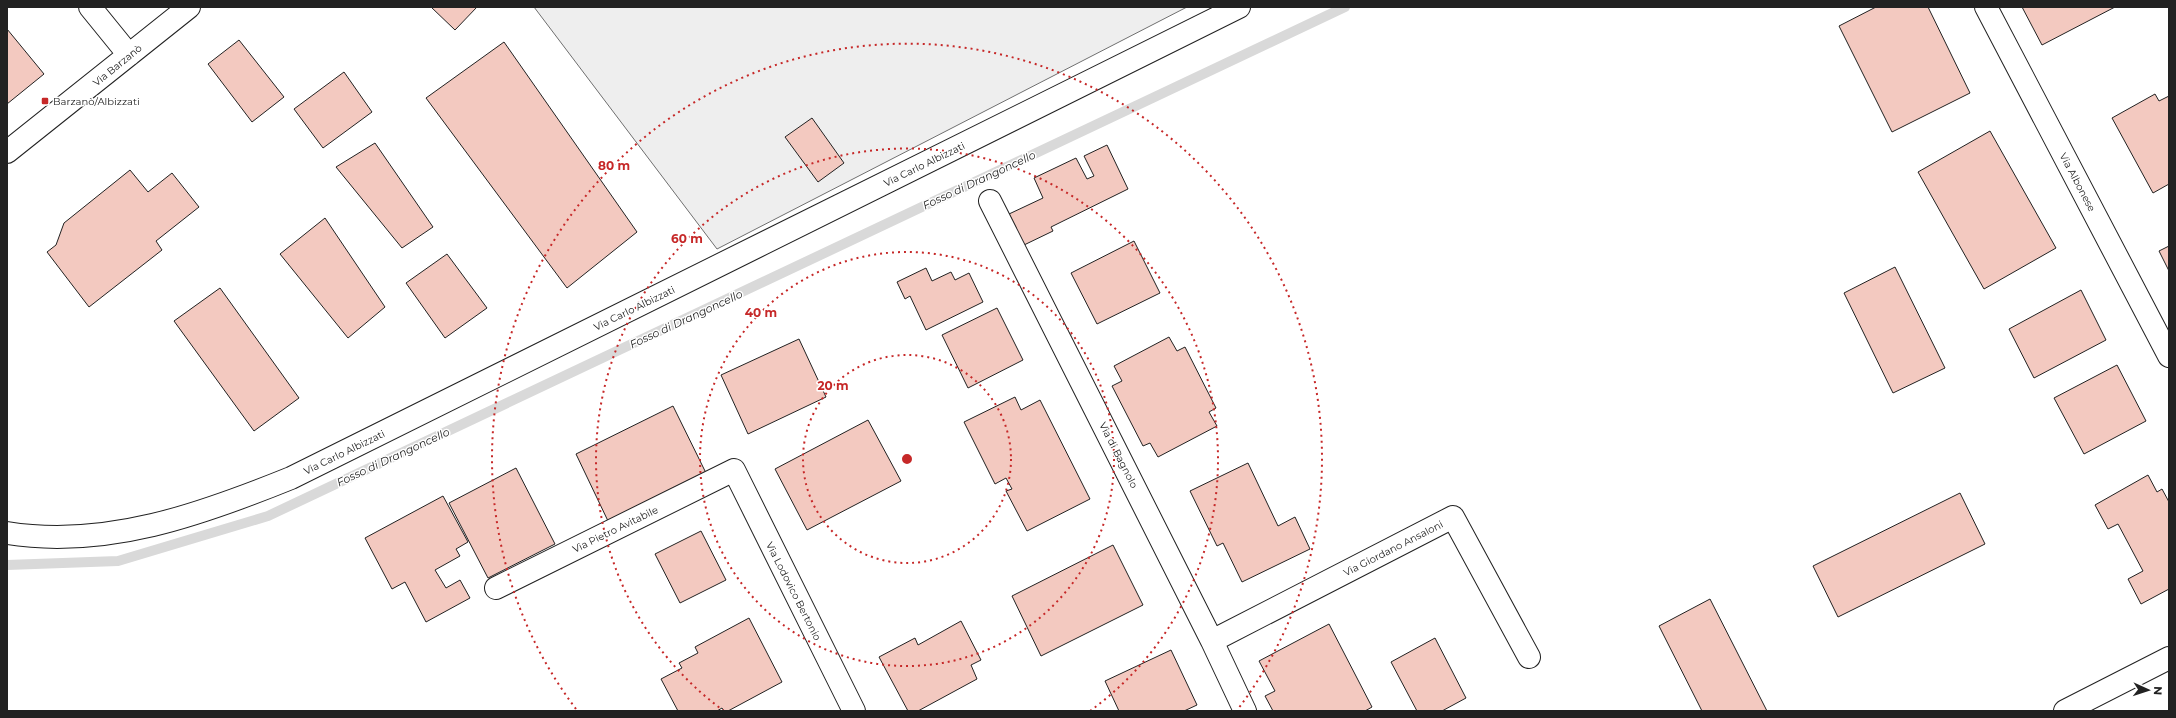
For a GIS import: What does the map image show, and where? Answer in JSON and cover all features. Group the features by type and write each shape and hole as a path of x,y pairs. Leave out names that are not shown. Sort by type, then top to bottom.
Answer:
{"street":[{"path":"90,7 129,55"},
{"name":"Via Barzanò","path":"7,152 189,7"},
{"name":"Via Carlo Albizzati","path":"7,533 67,537 133,530 210,509 292,478 1239,7"},
{"name":"Via Albonese","path":"1986,7 2169,356"},
{"name":"Via di Bagnolo","path":"990,200 1212,641 1245,711"},
{"name":"Via Pietro Avitabile","path":"496,588 734,470"},
{"name":"Via Lodovico Bertonio","path":"734,470 854,711"},
{"name":"Via Giordano Ansaloni","path":"1212,641 1453,517 1530,657"},
{"path":"2065,711 2169,658"}],"shaded area":[{"path":"534,7 1187,7 717,249"}],"building":[{"path":"431,7 477,7 455,30"},
{"path":"1876,7 1928,7 1970,93 1892,132 1839,26"},
{"path":"2022,7 2115,7 2042,45"},
{"path":"7,29 44,74 7,104"},
{"path":"239,40 284,97 252,122 208,64"},
{"path":"504,42 637,232 567,288 426,98"},
{"path":"344,72 372,112 323,148 294,109"},
{"path":"2155,94 2159,101 2169,96 2169,184 2153,193 2112,118"},
{"path":"812,118 844,163 818,182 785,137"},
{"path":"1990,131 2056,248 1984,289 1918,172"},
{"path":"375,143 433,227 402,248 336,167"},
{"path":"1107,145 1128,189 1051,227 1053,231 1024,245 1009,214 1043,198 1034,178 1076,158 1087,179 1094,176 1084,156"},
{"path":"130,170 148,192 172,173 199,207 156,241 162,250 89,307 47,252 56,245 64,223"},
{"path":"325,218 385,307 348,338 280,254"},
{"path":"1134,241 1160,293 1097,324 1071,273"},
{"path":"2169,246 2169,271 2159,251"},
{"path":"447,254 487,308 445,338 406,283"},
{"path":"1895,267 1945,368 1893,393 1844,293"},
{"path":"926,268 932,281 951,272 955,280 969,273 983,302 926,330 910,296 905,299 897,282"},
{"path":"220,288 299,398 254,431 174,321"},
{"path":"2081,290 2106,340 2034,378 2009,329"},
{"path":"997,308 1023,360 968,388 942,335"},
{"path":"1169,337 1177,351 1185,347 1216,408 1209,412 1217,426 1158,457 1150,443 1143,446 1112,386 1122,381 1114,366"},
{"path":"799,339 826,397 748,434 721,375"},
{"path":"2117,365 2146,421 2084,454 2054,398"},
{"path":"1015,397 1021,410 1040,400 1090,499 1027,531 1006,491 1012,489 1006,478 995,484 964,422"},
{"path":"673,406 706,473 608,521 576,454"},
{"path":"868,420 901,481 807,530 775,469"},
{"path":"1248,463 1278,526 1295,517 1310,549 1242,582 1223,543 1217,546 1190,491"},
{"path":"516,468 555,544 488,578 449,503"},
{"path":"2148,475 2157,492 2162,489 2169,502 2169,589 2141,604 2128,579 2143,571 2118,524 2108,529 2095,505"},
{"path":"1960,493 1985,544 1838,617 1813,566"},
{"path":"443,496 468,542 456,549 460,556 435,570 446,588 460,580 470,598 426,622 405,582 392,589 365,538"},
{"path":"701,531 726,580 680,603 655,554"},
{"path":"1113,545 1143,605 1041,656 1012,596"},
{"path":"1710,599 1767,711 1702,711 1659,626"},
{"path":"749,618 782,682 728,711 724,711 722,708 717,711 678,711 661,679 682,668 679,663 698,653 695,647"},
{"path":"961,621 981,660 971,665 977,679 918,711 908,711 879,657 915,638 918,645"},
{"path":"1329,624 1372,707 1365,711 1273,711 1265,696 1275,691 1259,661"},
{"path":"1435,638 1466,698 1442,711 1417,711 1391,662"},
{"path":"1171,650 1197,705 1184,711 1119,711 1105,681"}],"waterway":[{"name":"Fosso di Drangoncello","path":"7,565 118,561 268,516 1345,7"}],"place":[{"name":"Barzanò/Albizzati","path":"45,101"}]}
